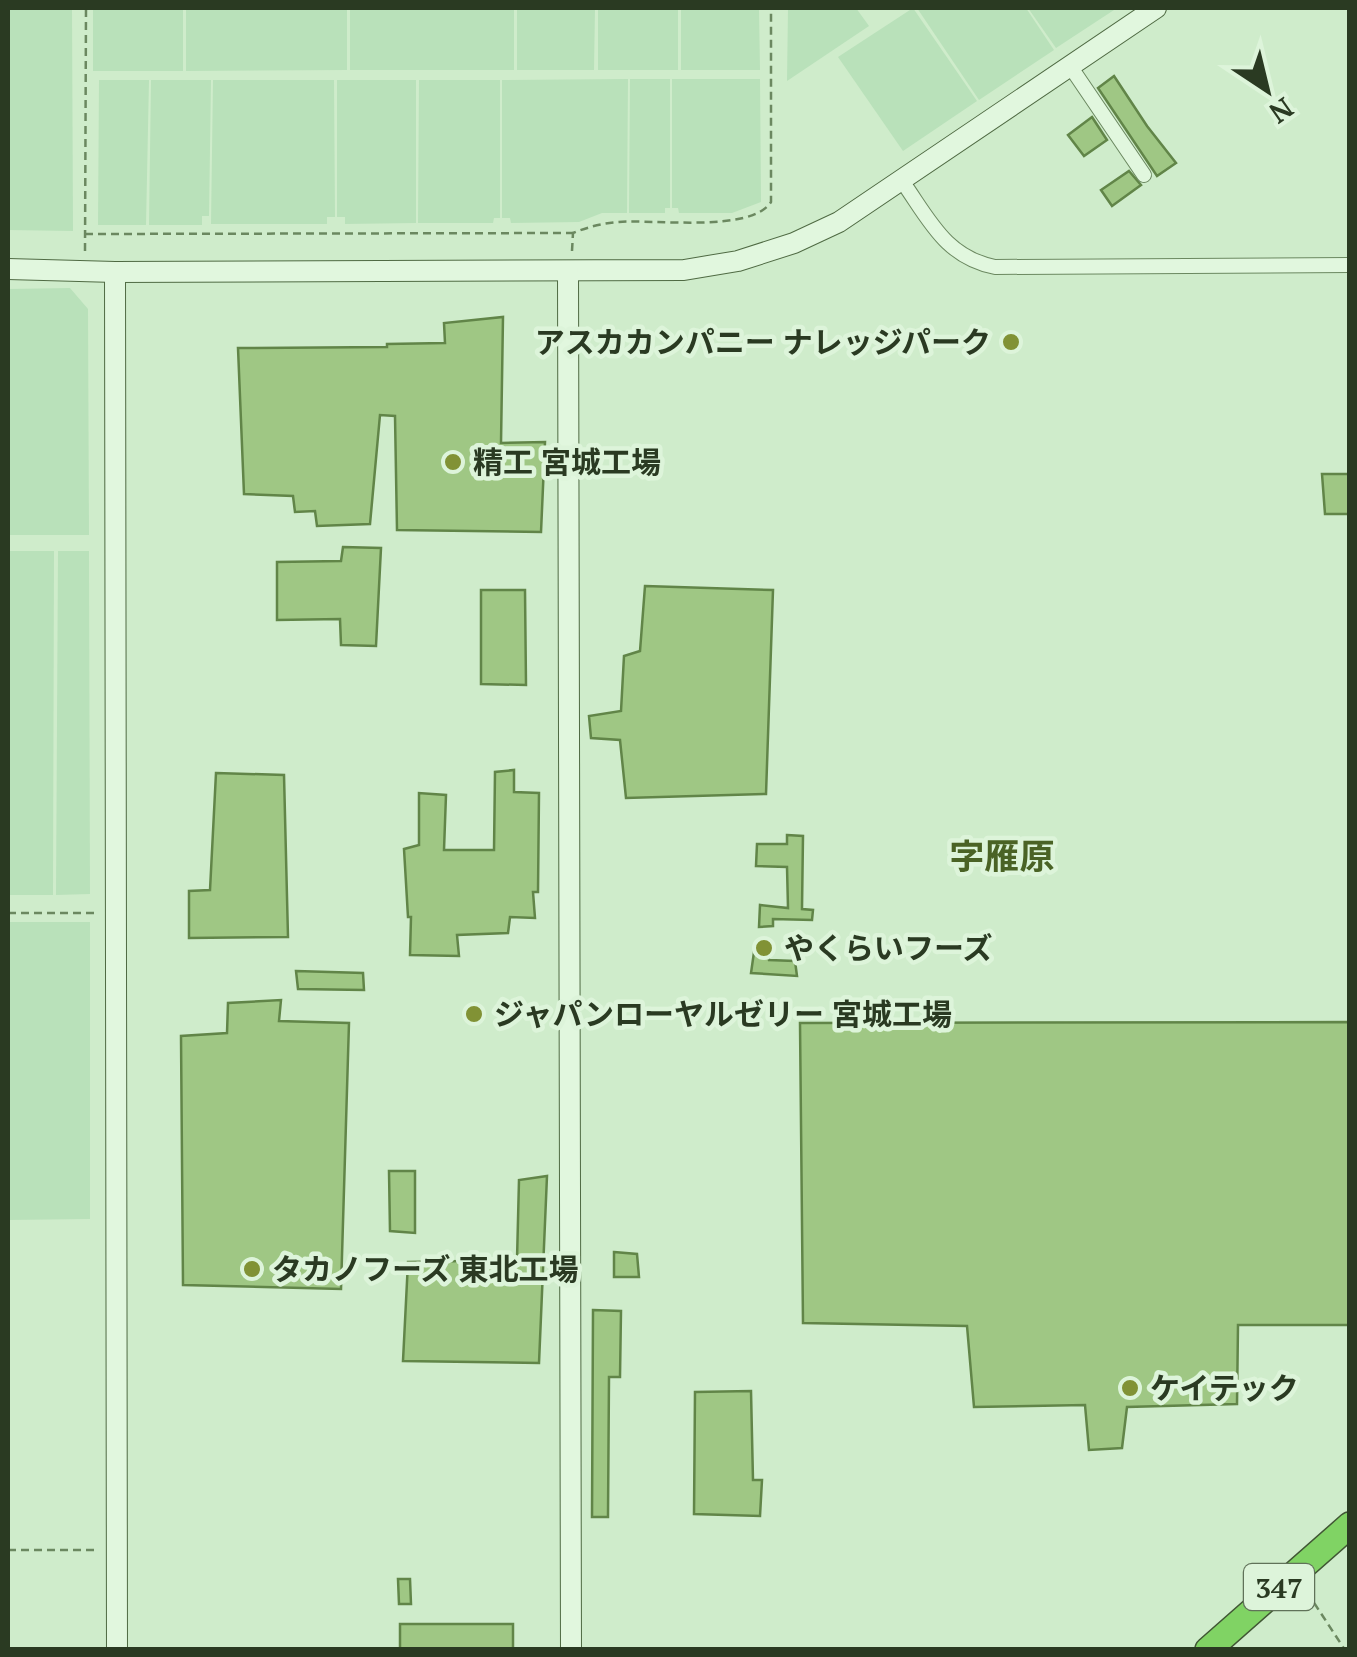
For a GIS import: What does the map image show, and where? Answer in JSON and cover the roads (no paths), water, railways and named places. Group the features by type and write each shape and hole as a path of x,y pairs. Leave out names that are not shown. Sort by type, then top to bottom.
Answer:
{"highway":[{"name":"347","path":"1208,1650 1350,1525"}],"street":[{"path":"8,269 115,272 570,261 684,270 738,262 839,222 1156,8"},
{"path":"1070,66 1144,175"},
{"path":"902,181 947,244 961,256 995,267 1350,265"},
{"path":"570,261 570,1650"},
{"path":"115,272 117,1650"}],"place":[{"name":"アスカカンパニー ナレッジパーク","path":"1011,342"},
{"name":"精工 宮城工場","path":"453,462"},
{"name":"やくらいフーズ","path":"764,948"},
{"name":"ジャパンローヤルゼリー 宮城工場","path":"474,1014"},
{"name":"タカノフーズ 東北工場","path":"252,1269"},
{"name":"ケイテック","path":"1130,1388"}],"district":[{"name":"字雁原","path":"1002,856"}]}
